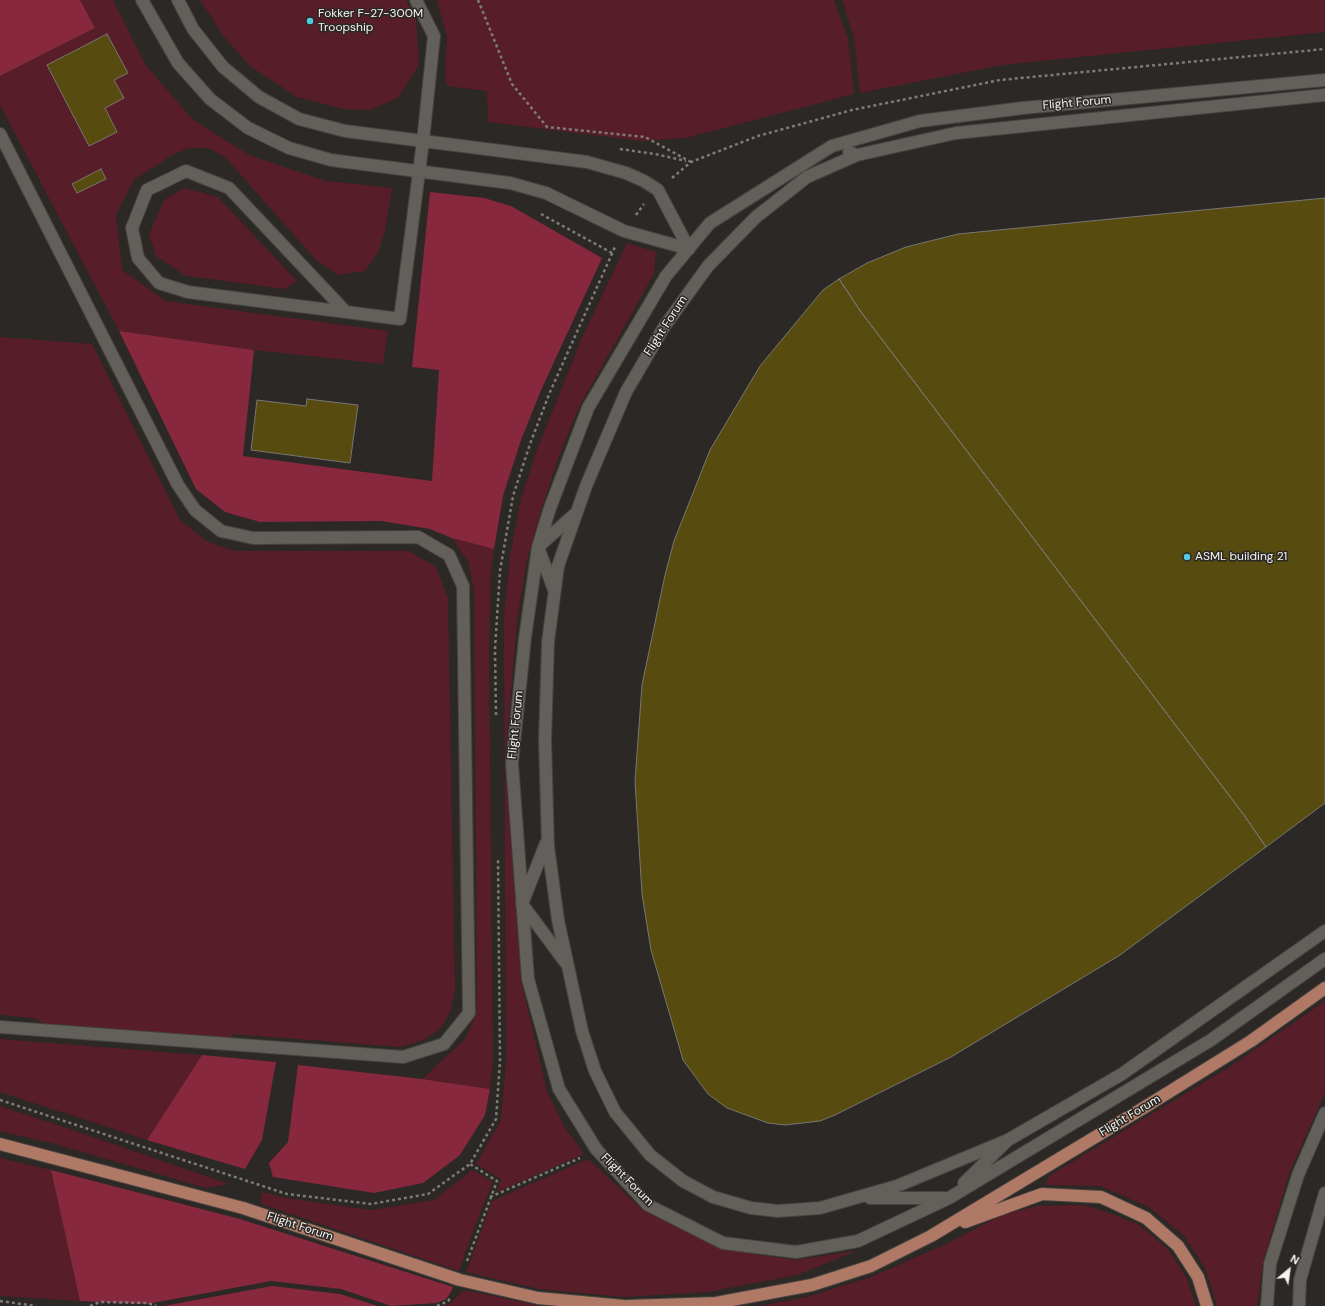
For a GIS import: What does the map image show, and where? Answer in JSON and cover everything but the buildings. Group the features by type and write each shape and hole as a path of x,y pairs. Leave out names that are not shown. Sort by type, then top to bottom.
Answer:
{"main road":[{"name":"Flight Forum","path":"628,1306 716,1303 812,1285 871,1266 930,1236 1205,1070 1251,1041 1325,988"},
{"name":"Flight Forum","path":"0,1144 243,1208 460,1280 538,1298 624,1306"},
{"name":"Flight Forum","path":"930,1236 1042,1194 1101,1196 1146,1218 1178,1246 1198,1277 1208,1306"}],"street":[{"path":"142,0 178,63 210,99 248,128 289,148 331,160 510,183 546,193 624,231 689,249"},
{"path":"178,0 193,29 222,67 259,97 299,119 345,131 587,162 626,173 644,181 658,190 689,249"},
{"path":"346,312 229,188 186,171 147,190 132,228 138,258 159,282 188,292 400,320 423,141 434,36 416,0"},
{"name":"Flight Forum","path":"1325,80 1023,108 920,121 832,146 710,223 666,276 588,408 550,508 538,547 525,638 512,763 528,979 559,1088 596,1149 648,1205 723,1242 796,1252 858,1241 949,1198 1211,1040 1325,959"},
{"name":"Flight Forum","path":"807,177 856,155 956,133 1325,95"},
{"path":"0,134 178,485 195,510 221,531 254,538 418,537 448,556 463,586 469,1012 444,1044 403,1057 0,1028"},
{"path":"832,146 856,155"},
{"name":"Flight Forum","path":"832,146 807,177 756,217 708,266 664,327 626,392 586,486 558,566 548,642 545,740 548,840 558,920 582,1030 595,1071 615,1112 650,1155 683,1181 713,1197 751,1208 778,1210 820,1208 897,1186 1008,1140 1122,1074 1325,931"},
{"name":"Flight Forum","path":"538,547 577,512"},
{"name":"Flight Forum","path":"538,547 555,591"},
{"name":"Flight Forum","path":"522,904 548,840"},
{"name":"Flight Forum","path":"522,904 567,965"},
{"path":"1267,1306 1270,1264 1298,1175 1325,1113"},
{"name":"Flight Forum","path":"855,1198 949,1198 1008,1140"},
{"path":"1299,1306 1300,1280 1325,1193"}],"path":[{"path":"478,0 512,84 547,127 645,137 691,162"},
{"path":"0,1100 287,1194 371,1204 428,1194 470,1164 497,1181 460,1280"},
{"path":"490,1197 589,1155 596,1149"},
{"path":"0,1300 36,1306"},
{"path":"90,1306 100,1302 148,1302 156,1306"}],"shaded area":[{"path":"0,0 80,0 95,28 0,76"},
{"path":"80,0 113,0 145,64 192,119 249,155 326,181 392,188 385,231 378,253 365,271 338,275 316,260 226,158 208,148 189,148 172,155 134,180 116,215 122,270 166,301 388,331 383,364 254,350 119,331 0,105 0,76 95,28"},
{"path":"200,0 406,0 416,19 419,65 398,98 370,110 344,109 297,97 250,66 225,38"},
{"path":"437,0 834,0 848,39 854,94 686,138 641,141 488,122 487,91 447,86 445,74 447,37"},
{"path":"842,0 1325,0 1325,32 1002,65 860,93 854,38"},
{"path":"184,188 218,197 297,281 286,289 186,276 156,256 149,234 164,200"},
{"path":"430,192 484,198 511,206 602,258 542,388 521,440 503,496 494,549 452,538 430,529 381,521 260,522 225,512 196,489 119,331 254,350 243,456 432,481 439,370 412,367"},
{"path":"627,243 656,252 654,274 579,407 559,456 543,504 527,560 517,620 505,761 521,981 547,1091 564,1126 584,1154 497,1192 501,1179 476,1164 501,1120 506,1061 504,616 510,556 521,499 538,447 581,340"},
{"path":"0,337 92,344 180,520 208,542 235,551 409,551 436,567 448,599 455,990 450,1012 441,1028 424,1040 401,1047 232,1034 231,1042 52,1029 34,1018 0,1015"},
{"path":"452,538 494,549 491,570 489,649 493,1061 490,1089 422,1079 466,1038 476,1014 474,589 468,562"},
{"path":"1325,1001 1325,1093 1290,1171 1263,1262 1257,1306 1217,1306 1206,1270 1184,1236 1149,1207 1100,1186 1045,1185 1049,1176 1231,1066"},
{"path":"0,1039 202,1055 147,1140 0,1092"},
{"path":"202,1055 276,1062 262,1140 245,1169 147,1140"},
{"path":"298,1065 422,1079 490,1089 485,1115 460,1155 423,1183 374,1193 273,1177 269,1163 288,1142"},
{"path":"0,1106 229,1184 206,1188 55,1144 0,1131"},
{"path":"0,1158 51,1170 80,1301 0,1296"},
{"path":"588,1159 644,1211 720,1249 795,1260 857,1251 797,1275 708,1292 623,1297 539,1289 466,1272 492,1201"},
{"path":"51,1170 240,1219 453,1287 446,1299 437,1303 391,1306 341,1289 271,1281 147,1304 80,1301"},
{"path":"472,1170 493,1182 479,1215 459,1271 261,1204 262,1192 286,1198 371,1210 434,1200"},
{"path":"1081,1205 1095,1208 1138,1224 1168,1249 1187,1279 1196,1306 759,1306 807,1297 871,1277 944,1245 1002,1215 1037,1206"},
{"path":"272,1286 340,1294 378,1306 163,1306"},
{"path":"464,1290 540,1306 443,1306 450,1303"}],"place":[{"name":"Fokker F-27-300M Troopship","path":"310,21"},
{"name":"ASML building 21","path":"1187,557"}]}
